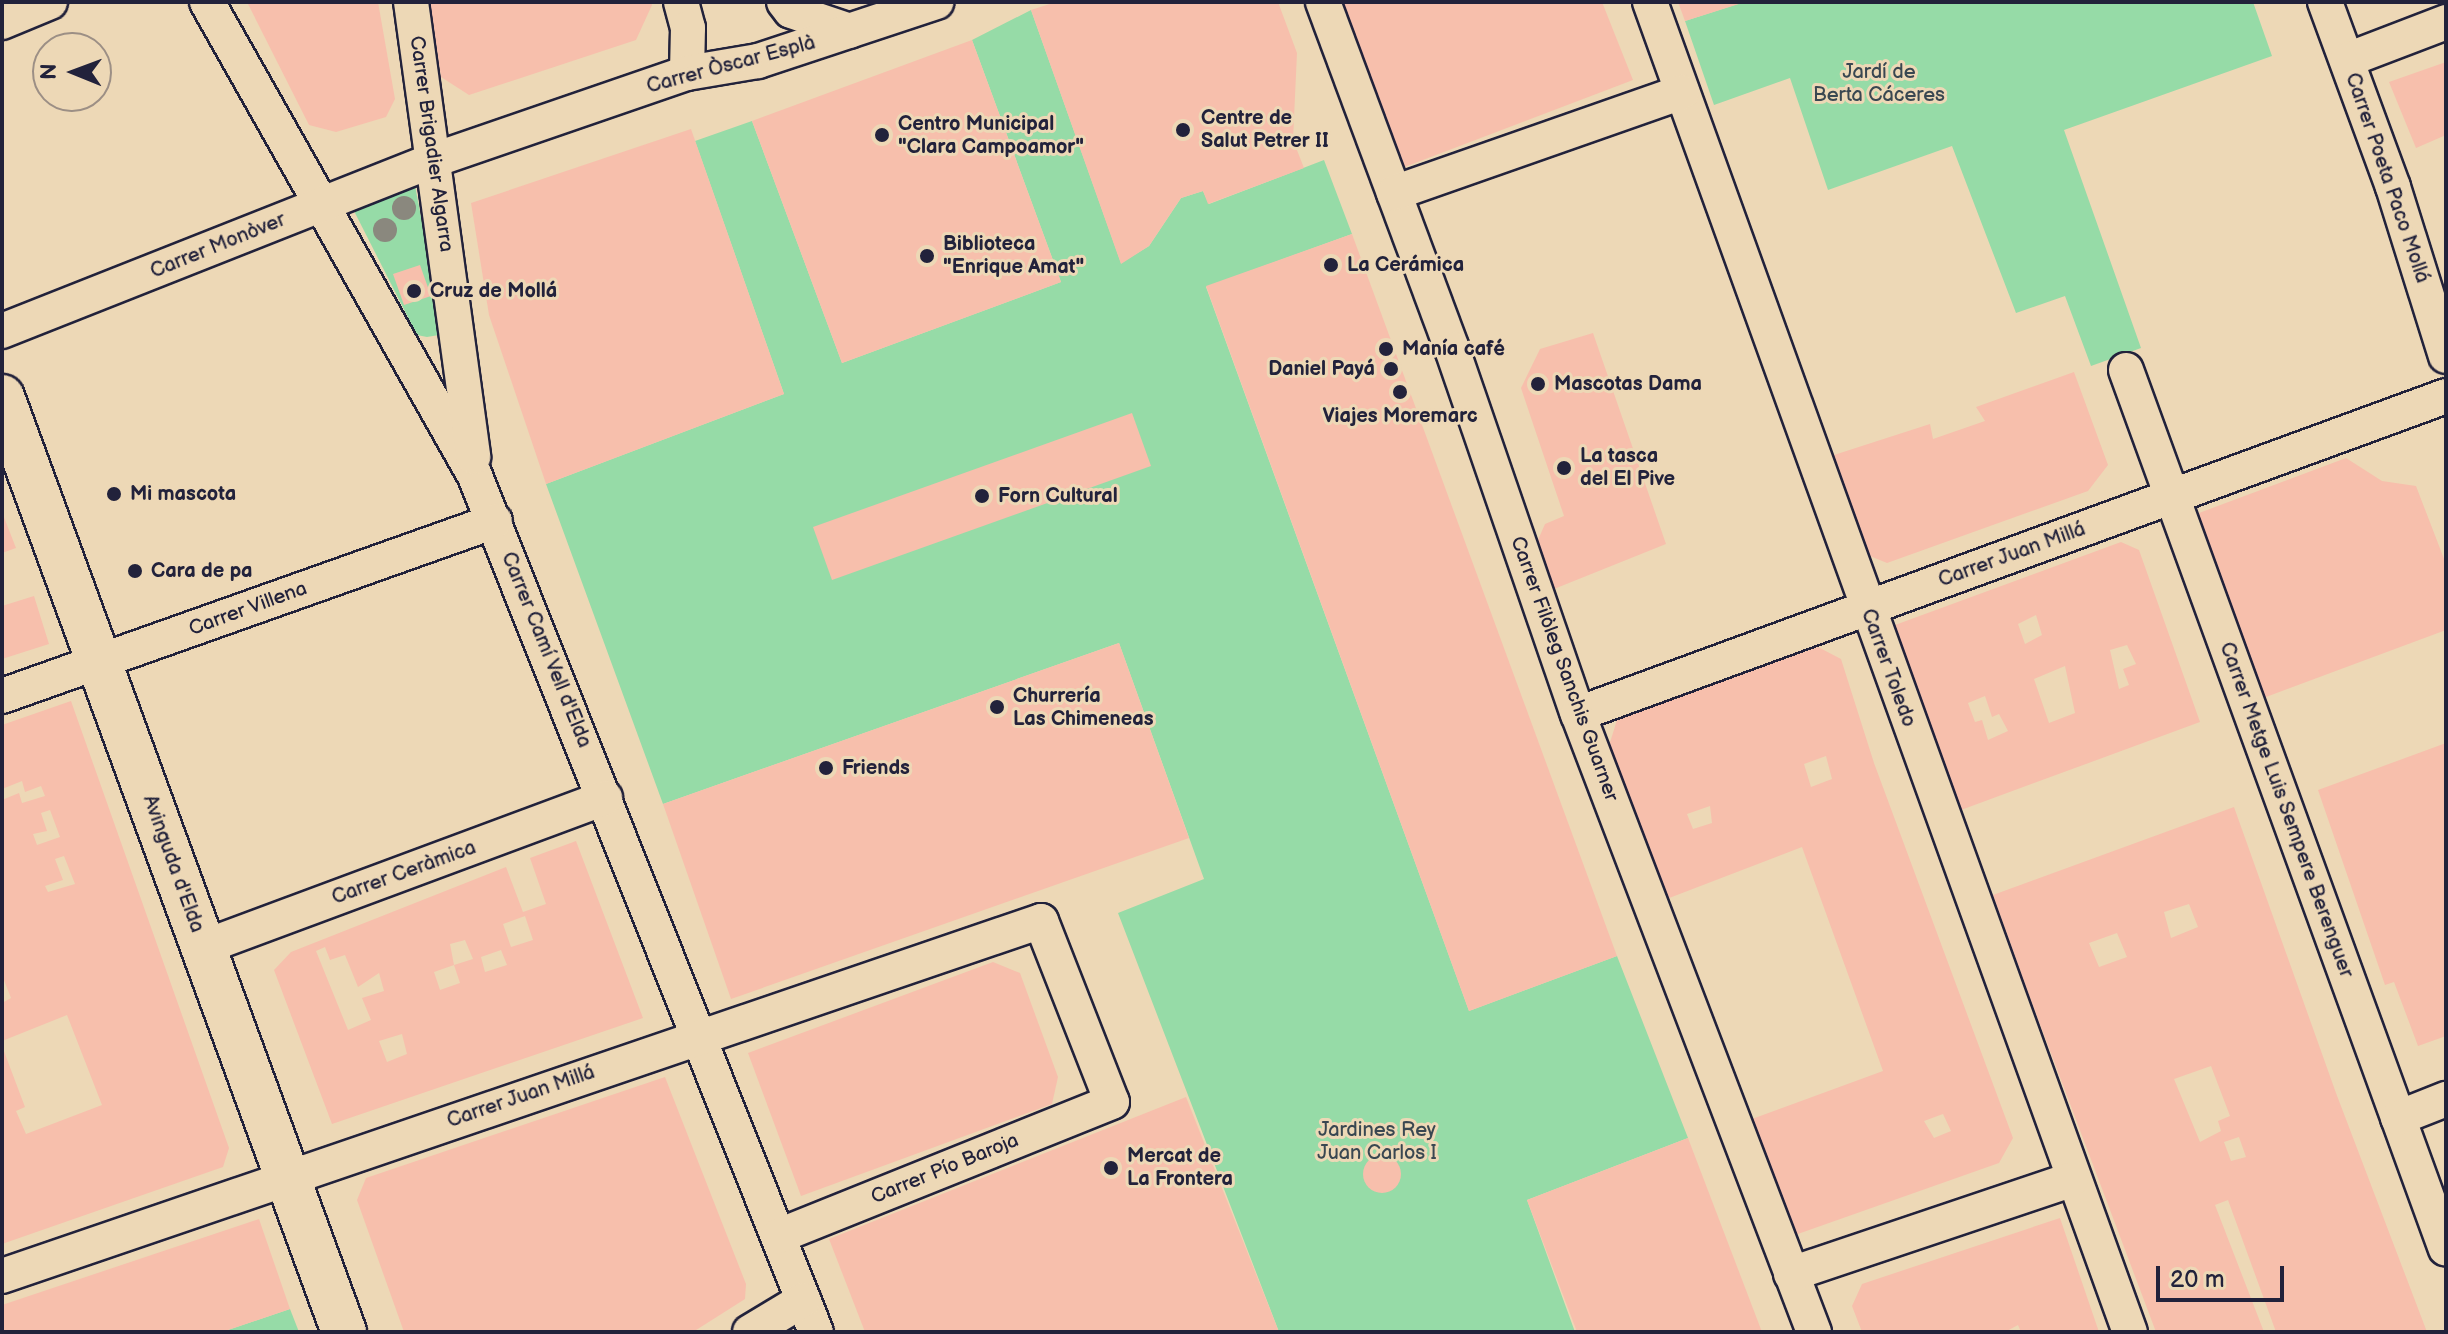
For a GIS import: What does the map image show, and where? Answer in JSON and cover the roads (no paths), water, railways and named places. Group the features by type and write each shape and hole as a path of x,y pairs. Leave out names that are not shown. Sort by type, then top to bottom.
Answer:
{"street":[{"path":"2,22 50,2"},
{"name":"Carrer Camí Vell d'Elda","path":"207,2 324,204 475,476 816,1332"},
{"name":"Carrer Brigadier Algarra","path":"411,2 475,476"},
{"path":"681,2 688,28 687,73"},
{"path":"784,2 791,11 850,31"},
{"name":"Carrer Òscar Esplà","path":"434,160 687,73 758,61 936,2"},
{"name":"Carrer Filòleg Sanchis Guarner","path":"1323,2 1394,193 1578,714 1814,1332"},
{"name":"Carrer Toledo","path":"1650,2 2071,1180 2130,1332"},
{"name":"Carrer Poeta Paco Mollá","path":"2325,2 2393,187 2446,356"},
{"path":"2347,60 2446,22"},
{"path":"1394,193 1682,92"},
{"name":"Carrer Monòver","path":"2,331 434,160"},
{"name":"Carrer Metge Luis Sempere Berenguer","path":"2126,370 2446,1249"},
{"name":"Carrer Juan Millá","path":"1578,714 2446,396"},
{"name":"Avinguda d'Elda","path":"2,397 344,1332"},
{"name":"Carrer Villena","path":"2,696 495,521"},
{"name":"Carrer Ceràmica","path":"204,947 605,798"},
{"name":"Carrer Juan Millá","path":"2,1276 698,1035 732,1029 1041,921 1112,1102"},
{"path":"2398,1118 2446,1099"},
{"name":"Carrer Pío Baroja","path":"778,1236 1112,1102"},
{"path":"1791,1274 2071,1180"},
{"path":"750,1332 803,1300"}],"place":[{"name":"Centre de Salut Petrer II","path":"1183,130"},
{"name":"Centro Municipal \"Clara Campoamor\"","path":"882,135"},
{"name":"Biblioteca \"Enrique Amat\"","path":"927,256"},
{"name":"La Cerámica","path":"1331,265"},
{"name":"Cruz de Mollá","path":"414,291"},
{"name":"Manía café","path":"1386,349"},
{"name":"Daniel Payá","path":"1391,369"},
{"name":"Mascotas Dama","path":"1538,384"},
{"name":"Viajes Moremarc","path":"1400,392"},
{"name":"La tasca del El Pive","path":"1564,468"},
{"name":"Mi mascota","path":"114,494"},
{"name":"Forn Cultural","path":"982,496"},
{"name":"Cara de pa","path":"135,571"},
{"name":"Churrería Las Chimeneas","path":"997,707"},
{"name":"Friends","path":"826,768"},
{"name":"Mercat de La Frontera","path":"1111,1168"}],"park label":[{"name":"Jardí de Berta Cáceres","path":"1879,84"},
{"name":"Jardines Rey Juan Carlos I","path":"1377,1142"}]}
